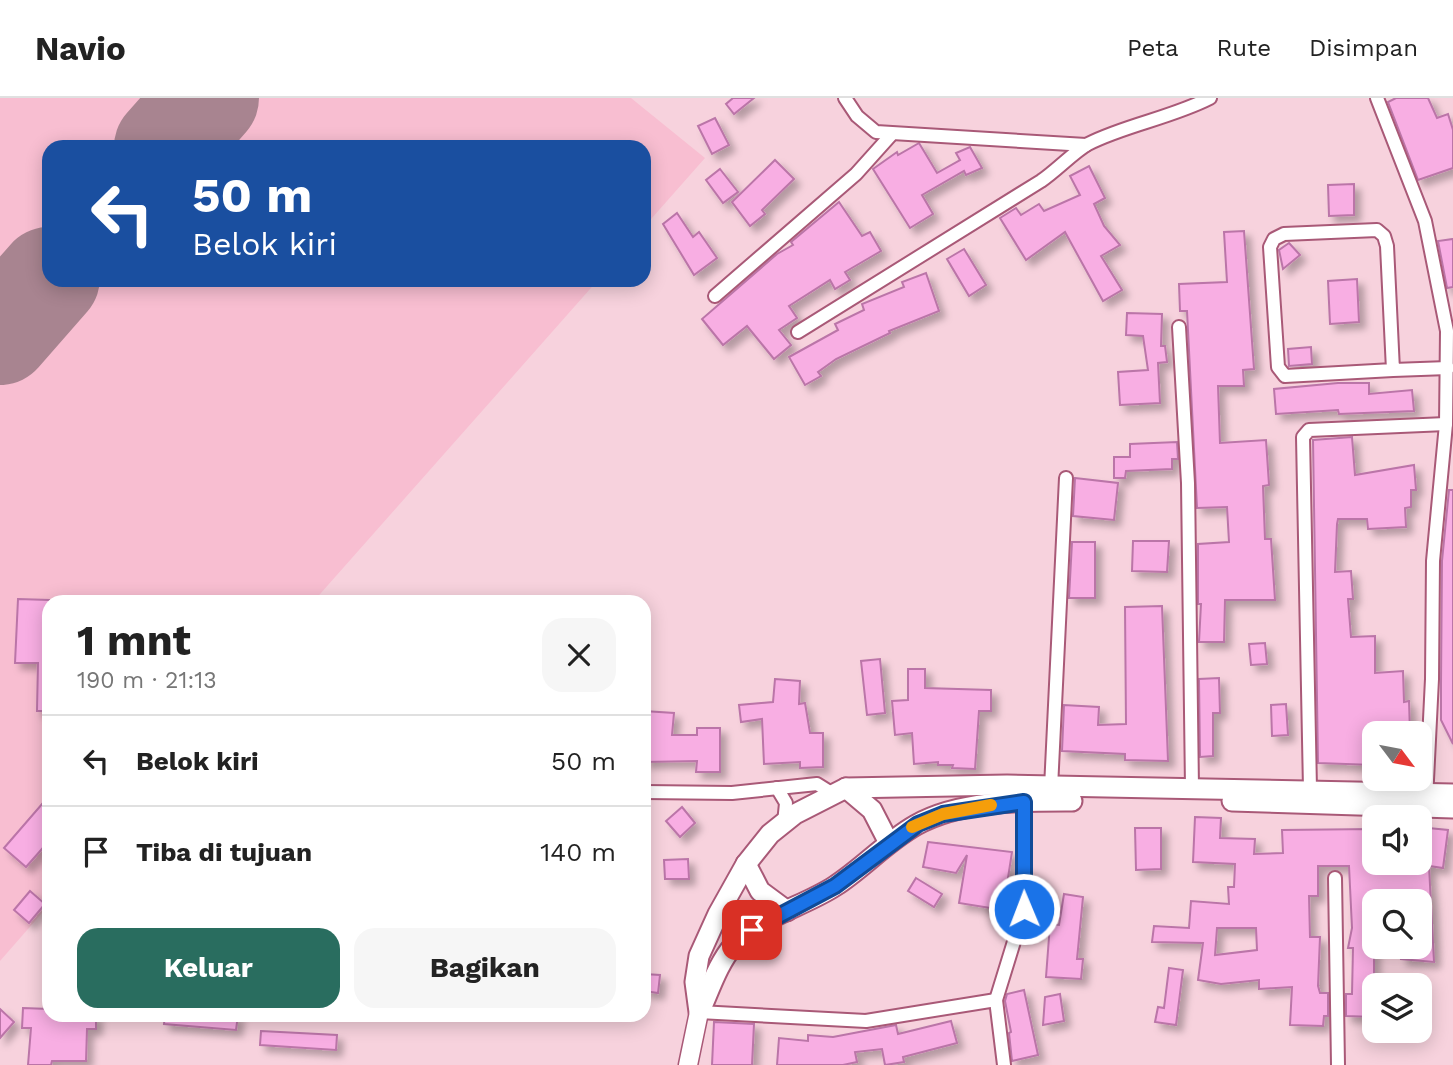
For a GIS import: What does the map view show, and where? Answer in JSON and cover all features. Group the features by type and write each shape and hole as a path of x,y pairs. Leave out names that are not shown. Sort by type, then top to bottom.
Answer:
{"main road":[{"path":"699,1012 695,982 699,956 718,914 746,864 784,822 840,791 918,784 1051,788 1310,789 1426,800 1453,808"},
{"path":"840,791 872,810 888,844"},
{"path":"688,1065 699,1012 721,963 734,945 752,930 835,886 918,824 943,814 1024,802 1426,800 1453,793"},
{"path":"746,864 760,891 788,911"}],"street":[{"path":"845,98 864,123 876,132 891,135 1086,145"},
{"path":"798,332 1049,176 1086,145 1181,113 1210,98"},
{"path":"1377,98 1424,221 1450,330 1447,424 1433,561 1426,800"},
{"path":"715,296 856,174 891,135"},
{"path":"1393,370 1387,246 1384,236 1377,230 1363,229 1284,234 1274,239 1270,247 1278,367 1285,376 1448,368"},
{"path":"1179,327 1188,483 1192,788"},
{"path":"1310,789 1303,437 1309,430 1447,424"},
{"path":"1051,788 1066,478"},
{"path":"651,792 732,793 817,784 840,791"},
{"path":"777,788 786,803 784,822"},
{"path":"1004,1065 996,1000 1024,909 1024,802"},
{"path":"1335,878 1338,1065"},
{"path":"699,1012 866,1021 996,1000"}],"shaded area":[{"path":"0,98 631,98 705,158 651,219 651,140 42,140 42,287 592,287 319,595 42,595 42,913 0,961"}],"building":[{"path":"733,98 754,98 734,114 726,104"},
{"path":"1396,98 1428,98 1437,118 1448,114 1453,130 1453,168 1418,180 1388,102"},
{"path":"715,118 729,145 712,154 698,126"},
{"path":"919,143 937,173 960,160 956,153 970,147 982,168 966,175 964,171 922,195 933,214 910,228 873,169 897,152 898,155"},
{"path":"775,160 794,179 762,210 765,214 750,226 732,202"},
{"path":"1089,166 1105,198 1094,204 1104,226 1120,245 1101,256 1122,290 1103,301 1065,232 1026,260 1000,218 1016,208 1021,215 1039,204 1044,211 1080,195 1070,176"},
{"path":"720,169 738,192 723,203 706,180"},
{"path":"1354,184 1354,215 1329,216 1328,185"},
{"path":"839,202 862,236 870,232 881,251 845,272 850,280 835,289 830,280 789,306 797,318 779,330 791,345 774,359 747,326 723,345 702,319 777,254 793,245 791,242"},
{"path":"677,213 693,237 699,232 717,258 694,275 663,224"},
{"path":"1244,231 1254,369 1243,370 1244,386 1218,386 1220,443 1266,440 1269,485 1263,486 1265,539 1271,539 1275,600 1225,600 1224,642 1199,642 1201,604 1198,604 1198,544 1229,542 1227,507 1197,508 1187,311 1180,311 1179,284 1227,282 1224,232"},
{"path":"1453,239 1453,287 1447,288 1438,241"},
{"path":"1289,243 1300,255 1283,269 1279,250"},
{"path":"964,249 986,285 969,296 947,259"},
{"path":"926,273 939,311 889,331 890,333 836,359 818,372 821,376 805,385 789,357 838,330 835,324 864,310 862,304 904,287 902,282"},
{"path":"1357,279 1359,322 1330,324 1328,281"},
{"path":"1127,313 1162,314 1161,346 1165,346 1167,362 1158,363 1160,403 1120,405 1118,372 1148,370 1143,336 1126,335"},
{"path":"1311,347 1312,364 1289,366 1288,349"},
{"path":"1369,383 1369,394 1412,390 1414,411 1339,414 1338,410 1276,414 1274,389"},
{"path":"1352,437 1355,475 1414,465 1416,490 1411,490 1411,507 1405,508 1406,527 1368,529 1367,519 1338,519 1337,524 1335,572 1351,571 1353,599 1348,599 1351,637 1375,636 1375,673 1403,671 1404,702 1409,701 1410,721 1362,721 1362,765 1318,763 1313,440"},
{"path":"1177,442 1178,459 1172,459 1172,469 1126,471 1125,478 1114,478 1114,457 1130,457 1130,444"},
{"path":"1075,478 1118,483 1114,520 1073,516"},
{"path":"1449,490 1453,490 1453,744 1441,720 1442,561"},
{"path":"1133,541 1169,541 1167,572 1132,571"},
{"path":"1072,542 1095,542 1095,598 1069,598"},
{"path":"18,599 42,600 42,711 37,711 38,663 15,663"},
{"path":"1162,606 1168,761 1125,760 1125,754 1062,751 1064,705 1099,707 1098,725 1126,724 1125,607"},
{"path":"1265,643 1267,664 1251,665 1249,644"},
{"path":"880,659 885,713 867,715 861,661"},
{"path":"908,669 925,669 925,688 991,690 991,711 979,711 975,769 952,768 953,765 938,765 938,762 914,764 912,733 895,735 892,701 908,700"},
{"path":"1219,678 1220,713 1213,713 1213,756 1200,757 1199,679"},
{"path":"775,679 800,681 799,704 805,703 810,733 823,733 823,767 800,768 800,762 764,764 762,719 741,722 739,705 773,702"},
{"path":"1286,704 1288,735 1272,736 1271,705"},
{"path":"651,711 674,713 672,735 697,735 697,728 720,728 720,772 696,772 697,761 651,762"},
{"path":"42,804 42,849 26,867 4,848"},
{"path":"682,807 695,823 680,837 666,821"},
{"path":"1195,817 1221,818 1220,838 1255,839 1254,854 1283,853 1282,830 1362,829 1362,875 1429,875 1430,889 1362,889 1362,959 1374,959 1374,973 1362,973 1362,1017 1346,1016 1346,994 1352,994 1353,948 1348,948 1352,928 1349,866 1318,866 1318,896 1309,896 1310,937 1320,937 1318,986 1320,993 1328,993 1328,1016 1324,1016 1323,1026 1290,1025 1292,987 1259,989 1259,980 1221,984 1198,980 1203,943 1152,942 1154,926 1189,928 1191,901 1229,904 1228,887 1234,887 1235,864 1193,862","holes":["1217,928 1256,928 1257,950 1215,955"]},
{"path":"1135,828 1161,828 1161,869 1136,870"},
{"path":"1432,828 1448,830 1443,868 1432,866"},
{"path":"928,842 1012,852 1003,910 959,903 967,855 956,873 923,867"},
{"path":"688,859 689,879 665,879 664,860"},
{"path":"916,878 942,894 934,907 908,891"},
{"path":"30,891 42,901 42,908 29,923 14,910"},
{"path":"1064,894 1083,897 1077,959 1083,959 1081,979 1046,977 1050,924 1059,925"},
{"path":"1432,924 1434,962 1401,959 1432,959"},
{"path":"1169,968 1183,970 1176,1025 1155,1022 1158,1007 1164,1008"},
{"path":"651,974 660,975 658,993 651,992"},
{"path":"1024,990 1038,1055 1012,1061 1011,1032 1005,1001 1007,994"},
{"path":"1060,994 1064,1021 1043,1025 1045,997"},
{"path":"23,1008 42,1009 42,1022 96,1022 96,1029 87,1029 86,1061 52,1061 51,1065 28,1065 31,1028 22,1028"},
{"path":"0,1009 14,1022 0,1038"},
{"path":"951,1021 957,1043 903,1057 904,1062 885,1065 882,1049 855,1052 857,1062 843,1065 777,1065 779,1038 808,1041 808,1035 833,1037 896,1025 898,1034"},
{"path":"164,1022 237,1022 236,1030"},
{"path":"714,1022 754,1024 752,1065 712,1065"},
{"path":"261,1031 337,1035 336,1050 260,1045"}],"runway":[{"path":"171,140 208,98"},
{"path":"0,334 42,286"}],"slow traffic":[{"path":"912,827 943,814 991,805"}],"route":[{"path":"752,930 835,886 918,824 943,814 1004,803 1024,802 1024,909"}]}
